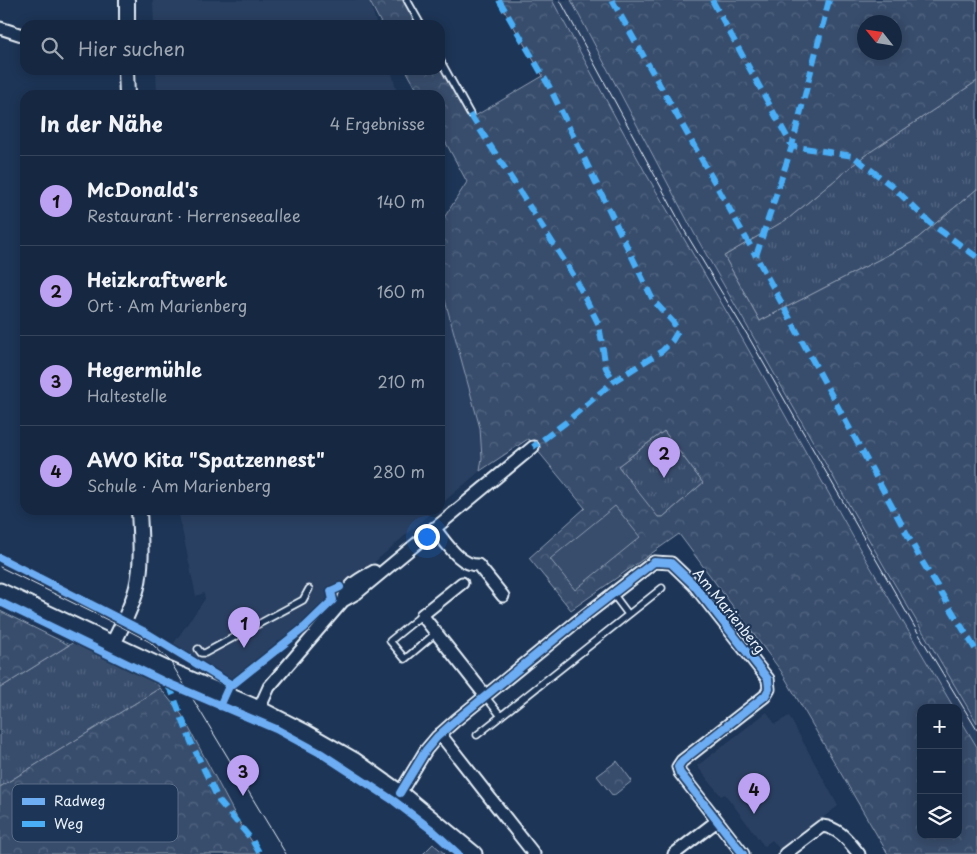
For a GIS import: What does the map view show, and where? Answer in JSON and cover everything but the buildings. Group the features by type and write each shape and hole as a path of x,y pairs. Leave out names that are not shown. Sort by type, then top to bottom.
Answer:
{"main road":[{"path":"0,591 181,676 259,709 327,744 400,793 474,854"}],"street":[{"path":"127,0 127,20"},
{"path":"0,28 20,34"},
{"path":"126,75 127,90"},
{"path":"259,709 268,687 343,601 345,590 409,549 533,447"},
{"path":"113,644 127,615 137,587 140,563 139,515"},
{"path":"434,528 457,555 469,565 478,565 503,596"},
{"name":"Am Marienberg","path":"400,793 426,750 440,734 654,562 671,563 694,584 768,679 769,689 765,696 682,761 678,767 680,773 743,854"},
{"path":"462,584 422,615 485,696"},
{"path":"440,734 534,854"},
{"path":"674,854 717,821"},
{"path":"785,854 822,826 833,827 843,835 859,854"}],"lane":[{"path":"406,0 417,20"},
{"path":"445,69 470,114"},
{"path":"0,558 104,612"},
{"path":"477,735 662,588"},
{"path":"198,649 201,653 205,653 295,605 303,600 309,589"},
{"path":"612,594 628,614"},
{"path":"422,615 390,641 405,659 437,633"},
{"path":"485,696 501,716"}],"shaded area":[{"path":"153,0 369,0 375,20 154,20"},
{"path":"552,0 571,0 694,233 888,573 977,723 977,747 962,722 962,704 952,704 918,648 743,340 647,176"},
{"path":"156,75 392,75 397,90 157,90"},
{"path":"445,300 480,428 482,458 480,471 445,501"},
{"path":"179,515 428,515 235,684 172,646 205,599 204,593 196,596"},
{"path":"767,712 775,724 789,716 838,806 780,850 772,840 764,846 725,794 721,796 697,766"}],"green space":[{"path":"369,0 408,0 419,20 379,20"},
{"path":"498,0 552,0 645,172 743,340 861,551 952,704 917,704 917,839 962,839 962,722 977,747 977,854 888,854 781,671 679,534 571,610 529,558 585,508 528,439 480,471 482,458 480,428 445,300 445,216 467,182 445,141 445,90 417,90 409,75 445,75 445,64 475,116 543,76","holes":["664,431 703,483 663,517 658,517 618,466"]},
{"path":"571,0 977,0 977,81 864,156 789,218 724,256 760,321 913,242 977,189 977,723 888,573 694,233"},
{"path":"977,81 977,189 913,242 760,321 724,256 789,218 864,156"},
{"path":"664,431 703,483 663,517 657,517 618,466"},
{"path":"615,506 640,537 575,590 550,559"},
{"path":"0,611 69,645 0,688"},
{"path":"74,642 154,680 160,688 0,787 0,688"},
{"path":"160,688 182,715 238,820 260,854 0,854 0,787"},
{"path":"617,761 632,781 613,796 597,776"},
{"path":"433,844 445,854 423,854"}],"tram line":[{"path":"560,0 687,235 748,336 917,631 977,730"},
{"path":"0,567 150,642 170,661 286,854"}],"marked path":[{"path":"499,0 549,86 653,300 673,322 678,331 672,341 662,351 614,381 565,423 533,447"},
{"path":"612,0 756,256"},
{"path":"712,0 792,146 756,256 920,558 977,652"},
{"path":"829,0 792,146 853,156 893,187 930,223 977,257"},
{"path":"470,114 574,276 599,325 606,368 614,381"},
{"path":"167,685 172,692 191,742 219,801 252,840 260,854"}],"cycle path":[{"path":"0,558 143,631 230,684"},
{"path":"400,793 426,750 456,720 575,623 654,562 671,563 694,585 768,679 769,689 765,696 682,761 678,767 680,773 743,854"},
{"path":"220,706 230,684 232,685 305,627 333,600 331,591 340,587"},
{"path":"0,602 165,682 276,729 322,754 394,801 432,830 458,854"}],"place":[{"name":"Heizkraftwerk","path":"664,478"},
{"name":"McDonald's","path":"244,648"},
{"name":"Hegermühle","path":"243,796"},
{"name":"AWO Kita \"Spatzennest\"","path":"754,814"}]}
